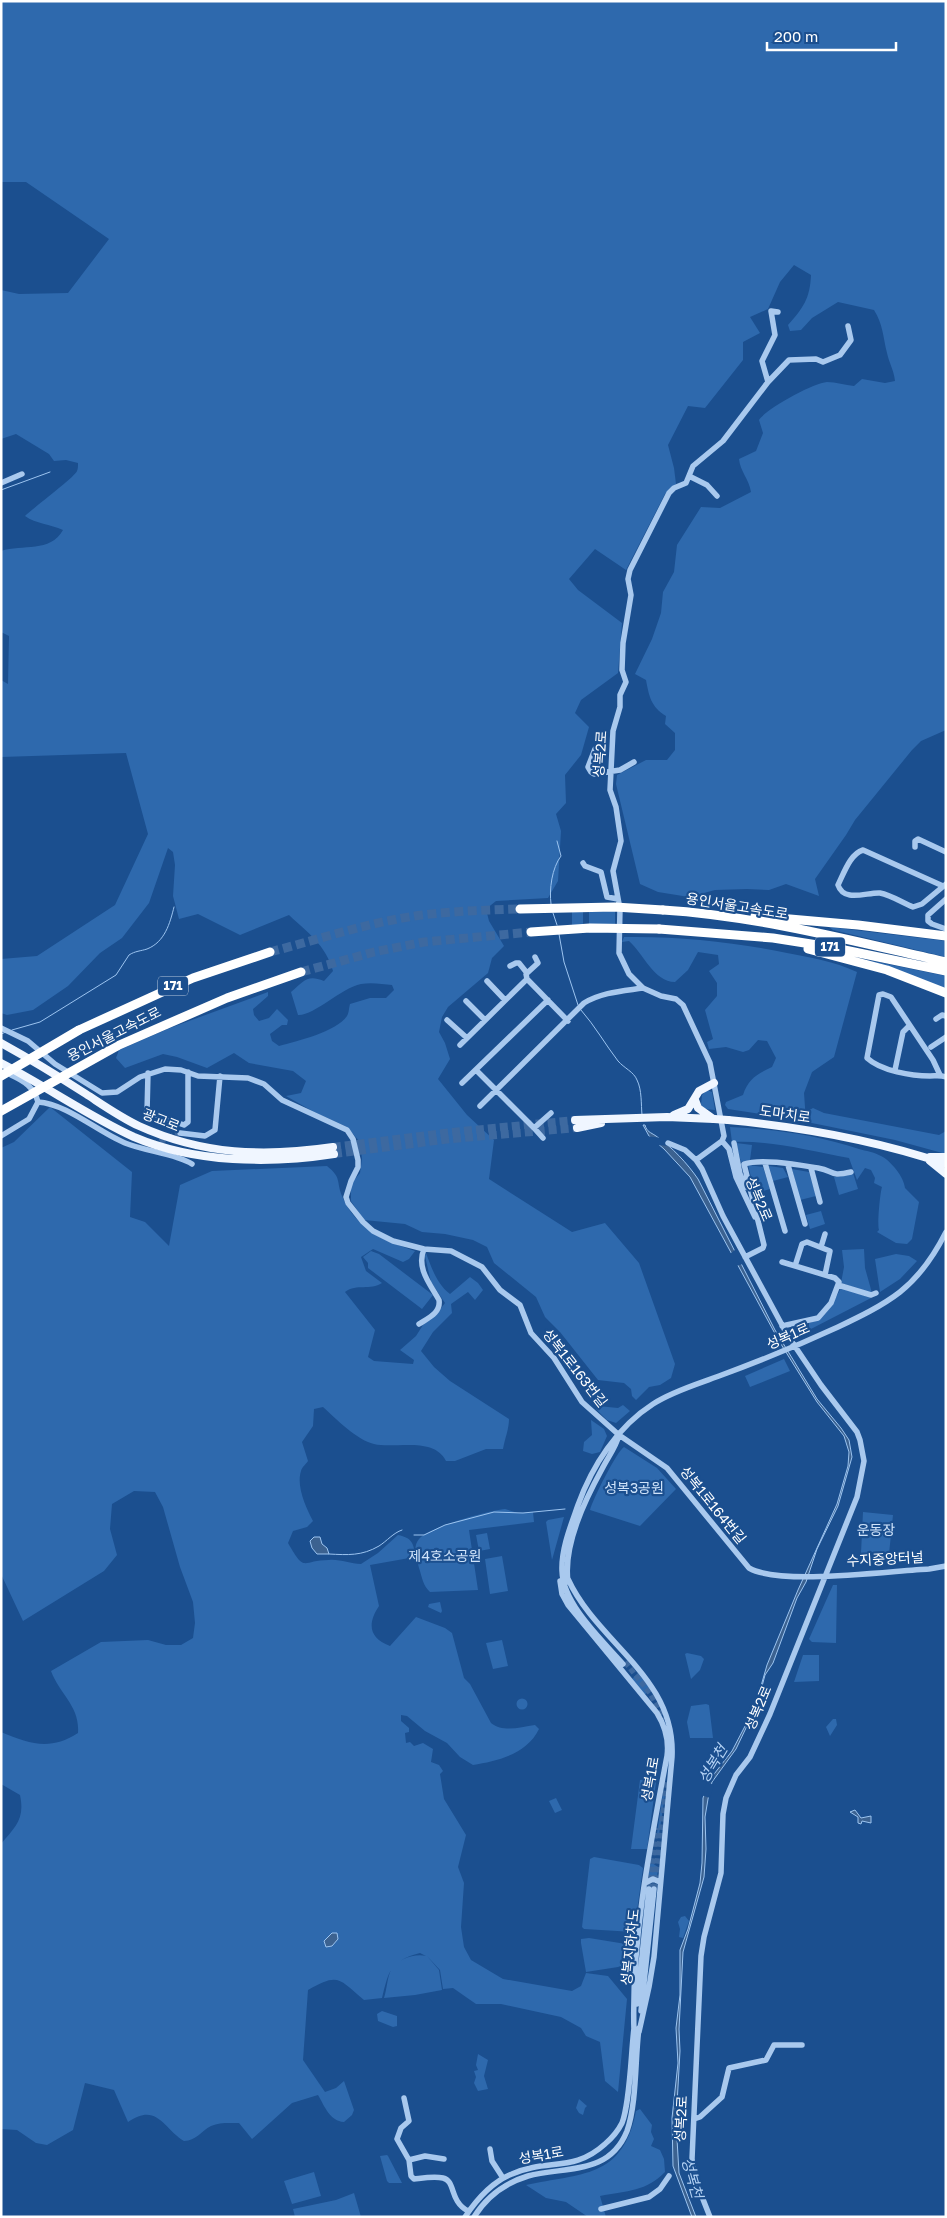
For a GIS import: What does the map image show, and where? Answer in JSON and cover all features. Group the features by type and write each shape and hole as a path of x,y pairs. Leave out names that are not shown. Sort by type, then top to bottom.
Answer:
{"highway":[{"name":"용인서울고속도로","path":"520,909 615,907 719,915 814,933 946,962"},
{"path":"719,915 822,922 946,936"},
{"name":"용인서울고속도로","path":"531,932 590,928 712,932 773,938 830,947 946,972"},
{"path":"712,932 779,943 841,957 887,970 946,993"},
{"name":"용인서울고속도로","path":"6,1075 79,1030 186,981 270,952"},
{"name":"용인서울고속도로","path":"1,1111 117,1046 227,998 301,972"}],"main road":[{"name":"광교로","path":"1,1043 42,1065 126,1119 176,1140 241,1153 333,1150 256,1160 214,1156 170,1148 137,1138 111,1126 1,1062"},
{"path":"667,1117 688,1110 699,1090 714,1084"},
{"path":"695,1100 698,1108 714,1119"},
{"name":"도마치로","path":"576,1124 617,1119 667,1117 728,1120 796,1127 924,1157 946,1164"},
{"path":"924,1157 946,1157"},
{"path":"924,1157 946,1174"}],"street":[{"path":"769,380 762,361 775,335 771,311 778,312"},
{"name":"성복2로","path":"745,1257 763,1248 763,1237 759,1234 750,1205 736,1177 729,1148 722,1141 724,1132 710,1063 683,1005 676,999 661,996 643,988 629,974 619,954 621,919 613,871 620,841 616,807 610,790 615,721 626,682 622,670 622,643 630,595 628,579 630,570 669,492 686,483 693,466 723,441 769,380 790,360 816,359 823,362 840,355 851,340 848,326"},
{"path":"1,483 22,474"},
{"path":"689,476 708,485 717,496"},
{"path":"595,749 588,767 591,772 620,770 634,762"},
{"path":"915,847 915,841 920,839 946,852"},
{"path":"864,850 944,885 922,904 913,907 883,894 845,894 838,885 852,859 859,851 864,850"},
{"path":"583,863 585,866 601,872 607,897 618,898"},
{"path":"946,899 928,915 928,921 946,929"},
{"path":"460,1045 527,976 538,963 535,957"},
{"path":"510,966 516,963 519,964 527,976 568,1021"},
{"path":"487,981 505,1000"},
{"path":"480,1106 568,1021 584,1003 594,997 643,988"},
{"path":"879,995 891,997 910,1026 943,1076 895,1070 873,1064 867,1058 879,995"},
{"path":"462,1083 548,1000"},
{"path":"466,1001 485,1020"},
{"path":"936,1019 946,1016"},
{"path":"447,1020 467,1038"},
{"path":"895,1070 903,1032 910,1026"},
{"path":"1,1028 34,1045 55,1064 102,1093 117,1092 148,1074 165,1069 188,1072 198,1076 220,1076 215,1130 206,1136 180,1133"},
{"path":"930,1047 944,1038 946,1045"},
{"path":"476,1070 543,1138"},
{"path":"148,1074 147,1112 184,1125 188,1122 188,1072"},
{"path":"1,1136 29,1119 38,1102 34,1091 29,1085 6,1075"},
{"name":"성복1로163번길","path":"220,1076 257,1080 282,1100 347,1130 353,1139 358,1160 358,1167 346,1197 354,1211 369,1227 393,1241 424,1249 451,1251 472,1260 482,1268 500,1290 520,1305 531,1333 554,1358 582,1402 619,1435"},
{"path":"38,1102 47,1102 126,1144 192,1164"},
{"path":"534,1128 551,1113"},
{"path":"696,1160 722,1141"},
{"name":"성복2로","path":"668,1143 685,1150 696,1160 793,1348 852,1424 863,1450 864,1470 857,1497 770,1714 750,1757 730,1786 724,1805 721,1873 704,1936 701,1956 694,2119 693,2169 710,2217"},
{"path":"734,1144 751,1189 763,1237"},
{"path":"741,1166 751,1162 817,1168 837,1176 851,1172"},
{"path":"765,1163 785,1231"},
{"path":"788,1165 805,1224"},
{"path":"811,1168 820,1202"},
{"name":"성복1로","path":"474,2217 492,2194 506,2185 528,2176 579,2169 597,2162 614,2150 623,2138 630,2119 636,2032 634,1990 645,1882 668,1746 660,1719 568,1605 562,1594 560,1581 567,1538 584,1488 613,1440 640,1414 661,1399 780,1354 850,1321 890,1299 902,1290 931,1258 946,1232"},
{"path":"821,1247 825,1234"},
{"path":"795,1266 804,1242 830,1251 826,1275"},
{"path":"419,1324 435,1313 440,1306 439,1300 422,1270 421,1255 424,1249"},
{"path":"782,1262 835,1278 839,1282 831,1303 818,1318 782,1326"},
{"path":"838,1285 871,1295 876,1293"},
{"name":"성복1로","path":"575,1604 568,1580 568,1559 581,1512 595,1481 617,1444 619,1435"},
{"name":"성복1로164번길","path":"619,1435 667,1468 749,1568 764,1575 825,1576"},
{"name":"성복1로","path":"562,1565 564,1584 575,1604"},
{"name":"수지중앙터널","path":"825,1576 946,1566"},
{"name":"성복1로","path":"568,1580 588,1610 656,1692 664,1711 672,1752 654,1957 650,1987 636,2032"},
{"path":"575,1604 624,1663"},
{"path":"626,1675 633,1672 635,1666"},
{"path":"646,1700 649,1692 656,1692"},
{"path":"654,1829 661,1836 665,1832"},
{"path":"645,1882 653,1879 660,1882"},
{"name":"성복지하차도","path":"639,2007 651,1889"},
{"name":"성복1로","path":"466,2214 481,2196 503,2178 532,2167 569,2163 586,2158 610,2140 623,2120 639,2007"},
{"path":"694,2119 700,2117 722,2097 729,2068 766,2060 774,2045 802,2045"},
{"path":"404,2098 409,2121 401,2128 397,2139 409,2160 411,2176 414,2179 441,2177 448,2180 451,2183 456,2202 466,2214"},
{"path":"490,2149 492,2161 503,2178"},
{"path":"409,2160 425,2156 444,2159"},
{"path":"600,2209 649,2197 660,2189 669,2176"}],"green space":[{"path":"1,1 946,1 946,730 921,741 855,820 815,879 819,896 786,884 769,890 715,890 689,897 658,892 640,884 616,784 617,775 646,760 667,760 675,750 675,733 665,724 666,716 654,705 646,680 635,674 652,639 661,613 663,592 674,572 677,545 701,507 720,508 751,492 739,459 756,451 763,433 759,420 763,415 780,403 820,383 830,382 854,386 862,379 885,383 895,381 881,326 874,310 838,302 812,318 801,330 790,331 788,325 802,308 807,297 811,275 794,265 780,282 768,309 750,317 760,333 743,342 743,360 705,408 688,406 668,445 676,484 665,494 626,570 595,549 569,579 578,590 622,623 618,673 581,700 575,713 589,727 581,755 565,775 566,803 556,814 561,831 558,881 548,898 496,901 486,909 489,921 504,946 492,958 488,973 448,1007 442,1017 439,1032 450,1059 438,1079 467,1115 494,1140 489,1179 572,1232 605,1223 639,1263 675,1364 671,1378 660,1385 649,1387 636,1400 632,1396 631,1389 624,1383 598,1380 560,1332 545,1317 536,1297 494,1263 487,1247 473,1240 445,1234 422,1232 405,1224 364,1220 351,1201 351,1184 360,1173 362,1159 360,1142 347,1127 314,1112 286,1096 301,1093 306,1081 293,1071 249,1063 234,1053 207,1068 163,1054 125,1068 116,1058 119,1050 170,1028 268,992 268,996 253,1009 254,1015 259,1021 269,1018 277,1009 288,1020 287,1025 282,1025 270,1034 272,1041 279,1046 306,1039 334,1027 347,1016 350,1004 370,998 386,998 394,990 392,985 361,984 345,991 312,1011 298,1015 291,992 306,980 314,978 324,981 333,971 321,946 289,915 240,935 198,914 179,919 173,896 175,865 173,852 168,848 149,903 122,938 100,953 68,986 33,1010 7,1015 1,1013 1,959 37,956 115,905 148,834 126,753 1,757 1,680 8,684 9,636 1,632 1,551 43,545 58,537 63,530 34,521 25,516 75,474 78,463 66,460 54,461 49,454 16,434 1,439 1,290 19,294 68,293 109,239 26,182 1,182"},
{"path":"572,911 583,911 583,927 572,927"},
{"path":"615,911 615,932 589,933 589,912"},
{"path":"829,927 946,941 946,957 833,930"},
{"path":"624,937 706,940 767,949 822,960 857,972 834,1057 812,1072 804,1093 806,1121 728,1109 725,1105 726,1102 743,1095 750,1081 772,1067 776,1058 767,1041 758,1040 749,1050 743,1052 726,1047 709,1049 707,1042 713,1039 705,1010 717,996 717,983 709,971 719,964 718,955 698,952 688,970 675,982 668,981 649,966 629,941 622,942"},
{"path":"833,953 946,976 946,990"},
{"path":"707,1090 712,1092 715,1110 705,1109 701,1105 702,1095"},
{"path":"50,1107 132,1172 130,1217 145,1222 169,1246 180,1185 212,1171 327,1166 337,1177 342,1196 348,1207 363,1225 392,1243 415,1251 409,1259 403,1262 373,1249 361,1257 366,1271 382,1283 373,1287 354,1288 345,1292 375,1330 368,1357 374,1361 413,1364 414,1360 400,1350 416,1336 423,1325 445,1303 431,1282 426,1253 438,1281 450,1294 470,1277 483,1290 475,1300 468,1292 451,1304 452,1313 433,1332 421,1351 434,1367 450,1381 509,1419 503,1449 486,1449 455,1461 446,1461 433,1448 413,1445 383,1445 367,1442 323,1407 314,1409 313,1426 302,1442 308,1461 300,1477 303,1497 313,1521 307,1527 293,1531 288,1543 298,1559 305,1563 333,1560 361,1564 378,1553 398,1535 409,1540 413,1545 415,1557 370,1565 379,1606 372,1624 374,1635 390,1646 416,1617 445,1628 452,1633 464,1678 470,1684 491,1723 507,1729 535,1725 539,1729 527,1745 511,1755 473,1765 460,1757 447,1743 425,1731 407,1716 401,1715 401,1721 409,1728 409,1732 405,1733 406,1743 410,1742 414,1746 423,1743 433,1749 431,1762 439,1765 443,1771 440,1774 444,1799 466,1835 458,1867 464,1883 461,1927 464,1947 471,1960 503,1979 572,1991 581,1986 586,1973 608,1976 627,1999 618,2092 605,2081 600,2042 586,2036 581,2028 561,2017 501,2004 476,2004 453,1988 443,1989 440,1970 427,1956 439,1970 442,1990 384,1998 390,1972 382,1998 364,2000 338,1980 326,1981 308,1990 303,2060 325,2092 336,2088 344,2081 354,2110 352,2115 344,2122 331,2116 318,2095 292,2103 252,2139 239,2123 228,2123 211,2126 195,2138 184,2141 153,2116 146,2115 128,2122 114,2090 85,2083 73,2130 47,2145 36,2143 17,2130 1,2129 1,1844 18,1822 21,1803 20,1795 1,1784 1,1732 21,1740 40,1744 49,1744 68,1739 78,1733 76,1715 51,1671 101,1642 148,1640 166,1645 181,1645 193,1638 195,1623 193,1602 180,1567 163,1507 155,1492 134,1491 112,1504 110,1529 117,1555 104,1571 23,1621 1,1574 1,1148 14,1142","holes":["420,1953 426,1956 417,1955 402,1960 410,1956"]},
{"path":"813,1108 824,1113 939,1135 946,1131 946,1154 895,1140 807,1122 806,1112"},
{"path":"730,1127 763,1129 811,1136 885,1158 900,1174 905,1188 919,1202 912,1239 907,1244 896,1243 877,1232 879,1230 878,1222 882,1187 874,1183 875,1178 871,1170 865,1168 857,1180 849,1158 776,1144 732,1142"},
{"path":"736,1143 752,1145 750,1160 741,1162"},
{"path":"748,1165 763,1167 770,1189 755,1193"},
{"path":"769,1166 783,1168 788,1177 773,1181"},
{"path":"792,1169 809,1172 816,1196 800,1200"},
{"path":"853,1173 858,1189 839,1195 834,1177"},
{"path":"821,1211 825,1224 810,1229 806,1215"},
{"path":"864,1249 865,1268 872,1293 841,1283 844,1267 842,1250"},
{"path":"371,1251 379,1254 433,1295 422,1309 368,1268 368,1263 363,1257"},
{"path":"896,1254 909,1256 917,1261 900,1279 880,1292 875,1259"},
{"path":"841,1288 871,1298 809,1330 809,1323 825,1314"},
{"path":"784,1359 790,1371 750,1387 745,1376"},
{"path":"623,1405 630,1411 616,1423 607,1420 596,1409 598,1406 618,1408"},
{"path":"591,1420 604,1429 607,1436 600,1452 592,1454 583,1451 584,1442 592,1435"},
{"name":"성복3공원","path":"624,1447 657,1468 676,1489 640,1526 590,1510 616,1457"},
{"name":"제4호소공원","path":"505,1509 518,1513 533,1512 534,1522 469,1530 478,1590 430,1592 423,1581 416,1557 415,1549 419,1539 425,1534 446,1525 473,1516"},
{"name":"운동장","path":"863,1512 893,1515 889,1554 861,1553"},
{"path":"564,1517 552,1560 546,1522"},
{"path":"487,1533 490,1549 479,1551 476,1535"},
{"path":"502,1556 508,1591 490,1594 485,1559"},
{"path":"833,1585 837,1585 836,1643 812,1642 809,1639"},
{"path":"440,1602 441,1613 428,1607 429,1604"},
{"path":"502,1640 508,1666 493,1669 486,1643"},
{"path":"685,1654 701,1656 704,1659 700,1670 691,1679"},
{"path":"803,1655 819,1655 819,1681 794,1682"},
{"path":"638,1673 651,1690 644,1695 632,1679"},
{"path":"522,1698 528,1704 522,1710 516,1704"},
{"path":"709,1705 713,1738 690,1738 687,1722 691,1706"},
{"path":"833,1719 836,1719 837,1725 830,1736 826,1727"},
{"path":"646,1779 656,1782 647,1849 631,1849 640,1780"},
{"path":"663,1793 665,1795 659,1835 657,1833"},
{"path":"556,1798 562,1810 555,1813 549,1801"},
{"path":"594,1857 639,1865 643,1868 634,1932 584,1929 582,1927 590,1859"},
{"path":"652,1863 658,1867 657,1878 647,1879 649,1866"},
{"path":"685,1916 689,1921 683,1938 679,1937 680,1929 678,1922 681,1917"},
{"path":"589,1938 632,1945 633,1961 618,1967 586,1972 581,1939"},
{"path":"382,2011 397,2016 397,2026 393,2027 378,2021 377,2014"},
{"path":"478,2054 488,2060 484,2076 488,2089 478,2091 474,2083 476,2077 474,2071 478,2070 476,2065"},
{"path":"579,2099 587,2106 583,2115 576,2108"},
{"path":"640,2109 652,2125 651,2132 654,2139 651,2146 660,2150 664,2159 665,2172 644,2187 600,2196 606,2217 588,2217 566,2202 546,2198 526,2185 582,2174 597,2169 610,2161 621,2150 630,2133 636,2111"},
{"path":"387,2155 402,2183 389,2183 387,2181 380,2156"},
{"path":"314,2172 321,2196 292,2204 284,2181"},
{"path":"354,2193 361,2217 295,2217 293,2209 336,2200"}],"shaded area":[{"path":"643,1125 645,1125 649,1132 673,1150 698,1179 775,1330 817,1399 849,1440 852,1457 838,1506 817,1549 806,1582 797,1598 773,1663 765,1675 757,1705 736,1749 712,1782 708,1799 705,1817 706,1849 704,1877 683,1952 676,2122 679,2173 696,2217 692,2217 673,2166 672,2118 678,2063 676,2028 680,1995 680,1950 688,1929 700,1883 703,1798 711,1778 732,1751 755,1707 767,1665 798,1590 837,1504 848,1466 849,1452 844,1436 817,1402 779,1341 690,1177 649,1136"},
{"path":"314,1537 320,1537 322,1544 327,1548 329,1554 317,1554 312,1548 310,1541"},
{"path":"855,1810 861,1818 871,1816 871,1823 862,1821 861,1824 858,1823 858,1817 850,1812"},
{"path":"332,1933 337,1933 338,1939 332,1946 326,1947 324,1941"}],"pier":[{"path":"646,1136 662,1138 671,1146 656,1145"},
{"path":"736,1249 743,1264 736,1266 730,1254"},
{"path":"707,1782 714,1785 710,1798 701,1795"}],"waterway":[{"path":"1,490 50,472"},
{"path":"551,904 552,879 555,866 561,856 557,841"},
{"path":"12,1030 40,1022 116,975 129,955 147,949 158,942 166,931 174,907"},
{"path":"553,913 557,925"},
{"path":"559,934 564,962 578,1005"},
{"path":"581,1010 618,1061 636,1077 641,1093 642,1115"},
{"path":"1,1034 6,1032"},
{"path":"414,1535 424,1535 445,1525 494,1512 523,1513 565,1509"},
{"path":"329,1554 349,1555 367,1552 402,1530"}],"tunnel":[{"path":"270,952 364,926 403,918 483,910 520,909"},
{"path":"301,972 374,952 424,942 531,932"},
{"path":"333,1147 452,1132 575,1120"},
{"path":"334,1154 452,1139 577,1128"},
{"path":"152,1145 180,1133"},
{"path":"625,1662 650,1693 664,1719"},
{"path":"654,1889 667,1782"},
{"path":"649,1889 656,1828"}],"water label":[{"name":"성복천","path":"713,1764"},
{"name":"성복천","path":"692,2178"}]}
